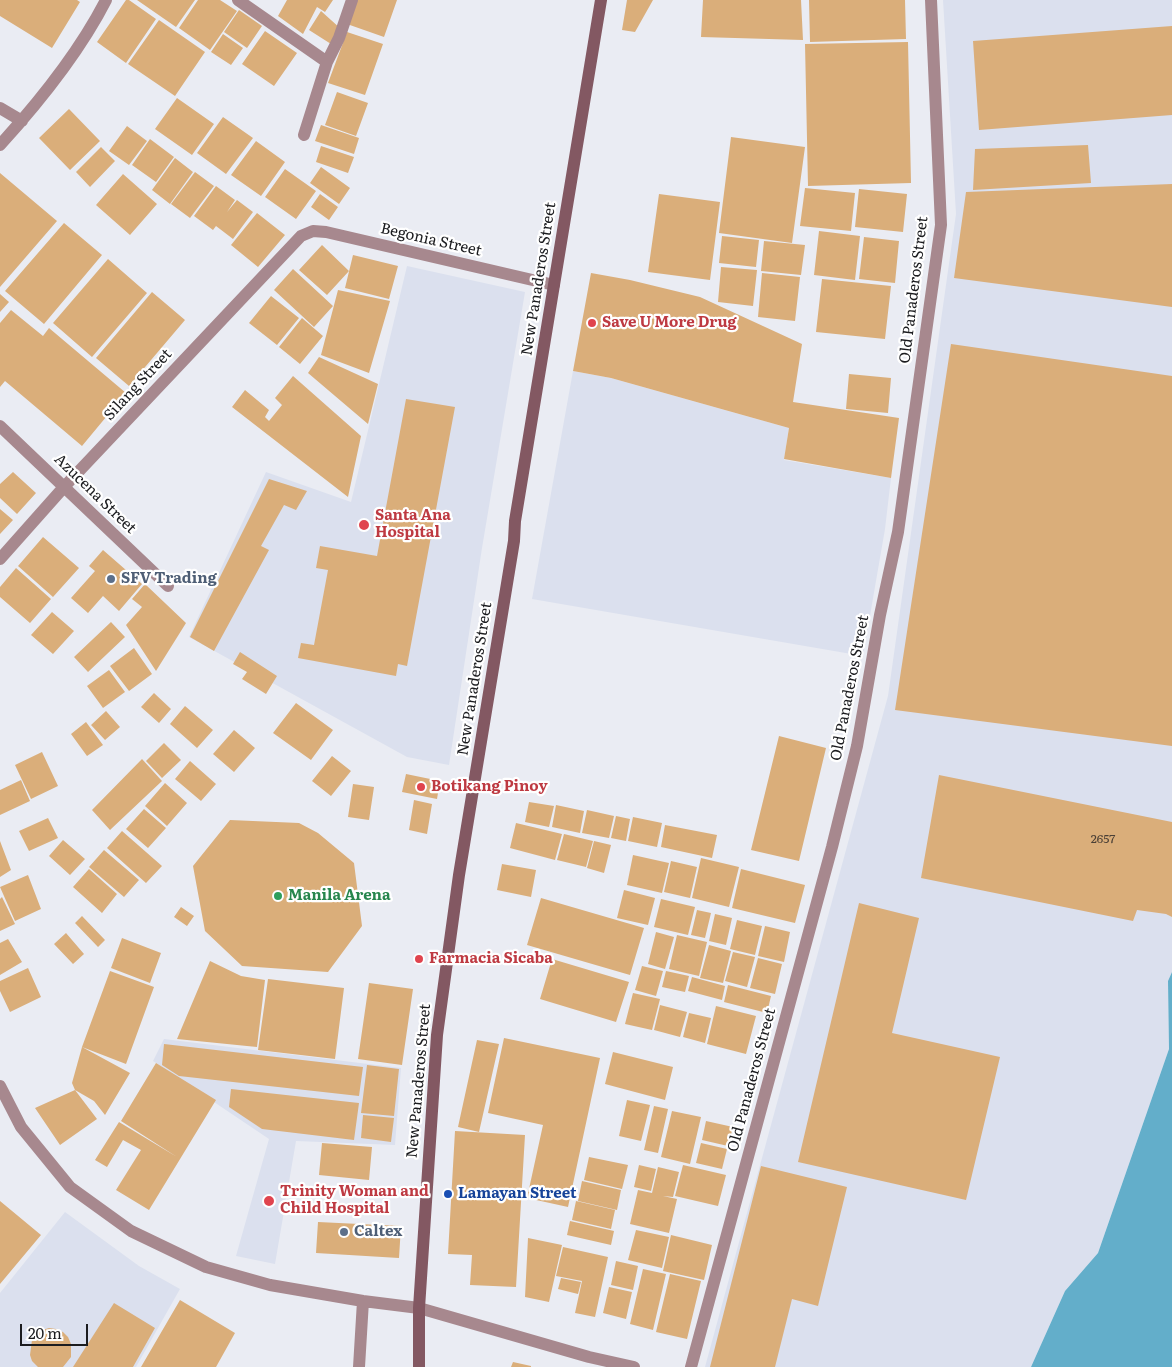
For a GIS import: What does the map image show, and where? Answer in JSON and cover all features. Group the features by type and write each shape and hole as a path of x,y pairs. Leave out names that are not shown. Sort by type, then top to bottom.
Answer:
{"main road":[{"name":"New Panaderos Street","path":"419,1367 419,1308 438,1026 459,875 601,0"}],"street":[{"path":"0,145 22,121 62,69 97,18 106,0"},
{"path":"238,0 327,62"},
{"path":"304,136 327,62 340,38 352,0"},
{"name":"Old Panaderos Street","path":"691,1367 830,856 859,737 880,615 898,532 941,225 931,0"},
{"path":"0,108 22,121"},
{"name":"Begonia Street","path":"301,236 313,231 326,232 554,285"},
{"name":"Silang Street","path":"0,559 64,487 301,236"},
{"name":"Azucena Street","path":"0,426 168,586"},
{"path":"0,1086 21,1127 70,1187 131,1231 206,1267 270,1285 363,1301 419,1308 589,1357 634,1367"},
{"path":"359,1367 363,1301"}],"shaded area":[{"path":"943,0 1172,0 1172,972 1168,981 1169,1049 1098,1253 1065,1291 1031,1367 705,1367 888,696 956,214"},
{"name":"Santa Ana Hospital","path":"407,266 525,292 482,548 449,765 407,757 189,637 266,472 351,502"},
{"path":"573,371 611,378 789,428 784,460 891,478 885,529 863,656 532,599"},
{"name":"Trinity Woman and Child Hospital","path":"164,1039 401,1068 395,1145 296,1141 275,1264 236,1256 269,1139 153,1061"},
{"path":"65,1212 139,1266 180,1289 136,1367 0,1367 0,1293"}],"water":[{"path":"1172,972 1172,1367 1031,1367 1065,1291 1098,1253 1169,1049 1168,981"}],"building":[{"path":"0,0 77,0 80,2 52,48 0,16"},
{"path":"126,0 129,0 156,19 126,63 97,42"},
{"path":"137,0 195,0 176,27"},
{"path":"198,0 220,0 237,11 210,50 179,28"},
{"path":"287,0 333,0 325,12 317,7 303,34 278,16"},
{"path":"356,0 397,0 384,37 347,24"},
{"path":"627,0 653,0 635,32 622,30"},
{"path":"703,0 801,0 803,40 701,37"},
{"path":"809,0 905,0 906,39 810,42"},
{"path":"239,10 262,26 247,48 224,32"},
{"path":"321,11 341,29 331,44 309,30"},
{"path":"159,20 205,52 175,96 128,64"},
{"path":"1172,26 1172,115 979,130 973,41"},
{"path":"265,31 297,53 274,86 242,64"},
{"path":"347,32 383,44 365,95 328,83"},
{"path":"223,34 243,48 231,65 211,52"},
{"path":"908,42 911,183 808,186 805,44"},
{"path":"337,92 368,103 356,136 325,125"},
{"path":"177,98 214,124 192,155 155,129"},
{"path":"69,109 100,141 70,170 39,138"},
{"path":"223,117 253,138 226,174 197,153"},
{"path":"321,125 359,138 354,154 315,141"},
{"path":"127,126 147,141 129,165 109,151"},
{"path":"731,137 805,147 792,243 719,233"},
{"path":"150,139 174,157 156,182 132,165"},
{"path":"256,141 285,162 261,196 231,175"},
{"path":"1088,145 1091,183 973,190 975,149"},
{"path":"321,146 354,157 348,173 316,162"},
{"path":"101,147 115,161 90,187 76,172"},
{"path":"175,158 193,172 170,204 152,190"},
{"path":"321,167 350,188 339,204 310,183"},
{"path":"285,169 316,191 296,219 265,197"},
{"path":"195,172 214,186 190,218 171,204"},
{"path":"0,173 57,221 0,287"},
{"path":"123,174 157,204 130,235 96,205"},
{"path":"1172,184 1172,307 954,278 966,192"},
{"path":"216,186 235,200 227,212 237,200 253,212 233,239 216,226 213,230 194,216"},
{"path":"805,188 855,193 851,231 800,226"},
{"path":"859,189 907,194 903,232 855,227"},
{"path":"320,194 338,207 329,220 311,207"},
{"path":"659,194 720,202 710,280 648,272"},
{"path":"257,213 285,235 258,267 231,245"},
{"path":"64,223 102,255 44,324 5,291"},
{"path":"819,231 860,236 855,280 814,275"},
{"path":"722,236 759,240 756,267 719,263"},
{"path":"864,237 899,241 895,283 859,279"},
{"path":"764,241 805,245 801,275 761,271"},
{"path":"322,245 349,271 327,295 299,270"},
{"path":"353,255 398,266 389,299 345,288"},
{"path":"108,259 147,293 92,357 53,323"},
{"path":"721,267 757,270 753,306 718,302"},
{"path":"293,269 333,306 314,327 274,290"},
{"path":"591,273 630,280 700,297 802,344 793,402 899,418 891,478 784,459 789,428 611,378 573,371"},
{"path":"762,273 800,277 795,321 758,317"},
{"path":"822,279 891,286 885,339 816,332"},
{"path":"338,290 390,301 369,373 321,355"},
{"path":"152,292 185,320 129,386 96,358"},
{"path":"0,294 9,302 0,312"},
{"path":"271,296 299,318 277,345 249,323"},
{"path":"11,310 43,336 49,328 126,393 82,446 5,381 0,387 0,323"},
{"path":"302,318 323,336 300,364 279,347"},
{"path":"951,344 1172,376 1172,746 895,710"},
{"path":"319,357 378,384 368,424 308,373"},
{"path":"849,374 891,378 888,413 846,409"},
{"path":"293,376 361,436 348,497 232,407 245,390 269,410 265,417 269,421 282,405 275,398"},
{"path":"406,399 455,407 407,666 398,664 396,676 298,658 301,643 314,645 328,570 316,568 320,546 377,556"},
{"path":"13,472 36,493 17,514 0,498 0,484"},
{"path":"269,479 307,491 296,510 284,505 261,546 269,550 214,651 190,637"},
{"path":"0,509 13,520 0,534"},
{"path":"43,537 79,568 53,597 18,566"},
{"path":"103,550 142,584 119,611 103,596 88,613 71,598 95,571 89,566"},
{"path":"16,568 51,599 30,623 0,597 0,587"},
{"path":"145,584 186,623 156,671 126,625 142,607 132,599"},
{"path":"52,612 74,631 53,654 31,635"},
{"path":"111,622 125,637 88,672 74,657"},
{"path":"134,648 152,674 129,691 110,666"},
{"path":"240,652 277,676 266,694 242,679 247,672 233,664"},
{"path":"109,670 125,692 103,708 87,686"},
{"path":"154,693 171,709 159,723 141,707"},
{"path":"296,703 333,730 311,760 273,733"},
{"path":"185,706 213,730 197,748 170,724"},
{"path":"106,711 120,727 105,740 91,725"},
{"path":"86,722 103,745 87,756 71,734"},
{"path":"234,730 255,748 234,772 213,754"},
{"path":"779,736 826,748 799,861 751,850"},
{"path":"164,743 181,760 162,778 146,761"},
{"path":"42,752 58,786 31,799 15,765"},
{"path":"332,756 351,771 331,796 312,781"},
{"path":"142,759 162,781 110,830 92,810"},
{"path":"190,761 216,784 201,801 175,779"},
{"name":"Botikang Pinoy","path":"406,774 440,781 437,799 402,792"},
{"path":"939,775 1172,822 1172,917 1166,914 1137,910 1133,921 921,878"},
{"path":"21,780 30,801 0,815 0,790"},
{"path":"165,783 187,803 167,826 145,806"},
{"path":"353,784 374,787 369,820 348,817"},
{"path":"414,800 432,804 427,834 409,830"},
{"path":"529,802 554,806 549,827 525,822"},
{"path":"556,805 584,811 580,833 552,827"},
{"path":"144,809 166,828 148,848 126,829"},
{"path":"587,810 614,816 609,838 582,833"},
{"path":"616,816 630,819 626,841 611,838"},
{"path":"633,817 662,823 657,847 628,841"},
{"path":"48,818 58,838 29,851 19,831"},
{"name":"Manila Arena","path":"230,820 299,823 318,833 354,863 362,926 328,972 242,966 205,931 193,866"},
{"path":"516,823 562,834 555,860 510,848"},
{"path":"665,825 717,835 712,858 661,847"},
{"path":"122,831 162,866 146,883 107,848"},
{"path":"564,834 593,841 586,867 557,860"},
{"path":"63,840 85,859 70,875 49,856"},
{"path":"0,841 11,870 0,877"},
{"path":"594,841 611,845 604,873 587,868"},
{"path":"104,850 139,880 124,897 89,867"},
{"path":"633,855 669,863 662,893 627,885"},
{"path":"701,858 739,867 729,907 692,898"},
{"path":"671,861 697,867 690,898 664,892"},
{"path":"502,864 536,870 531,897 497,890"},
{"path":"89,869 117,894 102,913 73,887"},
{"path":"741,869 805,885 795,923 732,908"},
{"path":"28,875 41,909 15,921 0,887"},
{"path":"624,890 655,898 648,925 617,918"},
{"path":"2,897 15,924 0,931 0,899"},
{"path":"541,898 644,928 630,975 527,945"},
{"path":"661,899 695,907 688,935 654,927"},
{"path":"859,903 919,918 892,1033 1000,1057 966,1200 798,1162"},
{"path":"181,907 194,916 187,926 174,917"},
{"path":"697,910 711,913 705,938 691,935"},
{"path":"715,914 732,918 726,945 709,941"},
{"path":"82,916 105,940 98,947 75,923"},
{"path":"737,920 762,926 755,955 730,949"},
{"path":"765,926 790,932 784,962 758,956"},
{"path":"656,932 674,937 665,969 648,964"},
{"path":"66,933 84,954 73,964 54,944"},
{"path":"677,935 707,942 699,976 669,969"},
{"path":"122,938 161,953 150,983 111,968"},
{"path":"8,939 22,962 0,975 0,943"},
{"path":"709,945 731,951 723,983 700,978"},
{"path":"733,952 755,957 747,987 725,981"},
{"path":"758,958 782,964 775,994 750,988"},
{"path":"552,959 629,982 616,1022 540,999"},
{"path":"210,961 241,976 265,980 257,1047 177,1039"},
{"path":"642,966 663,971 656,996 635,990"},
{"path":"28,968 41,997 10,1012 0,991 0,981"},
{"path":"110,971 154,987 126,1064 82,1047"},
{"path":"666,971 689,976 685,992 662,987"},
{"path":"692,977 725,986 722,1000 688,991"},
{"path":"268,979 344,988 335,1059 258,1050"},
{"path":"369,983 413,989 402,1065 358,1059"},
{"path":"728,985 771,996 767,1013 724,1002"},
{"path":"633,993 660,999 652,1030 625,1024"},
{"path":"660,1005 687,1012 680,1037 654,1030"},
{"path":"716,1006 756,1016 746,1054 707,1044"},
{"path":"689,1013 711,1018 705,1043 683,1037"},
{"path":"504,1038 600,1058 568,1207 527,1198 543,1125 488,1113"},
{"path":"477,1040 499,1044 479,1132 458,1127"},
{"path":"164,1044 363,1067 359,1096 179,1076 162,1065"},
{"path":"82,1047 130,1073 105,1115 94,1101 75,1090 72,1083"},
{"path":"613,1052 673,1067 665,1100 605,1084"},
{"path":"156,1063 216,1100 149,1210 116,1190 141,1150 123,1140 107,1167 95,1160 119,1122 177,1157 121,1121"},
{"path":"367,1065 399,1069 394,1116 361,1113"},
{"path":"231,1089 359,1103 354,1140 262,1129 229,1107"},
{"path":"75,1090 97,1119 60,1145 35,1108"},
{"path":"627,1100 650,1105 641,1141 619,1136"},
{"path":"654,1106 668,1109 658,1153 644,1150"},
{"path":"672,1111 701,1117 690,1164 661,1157"},
{"path":"363,1115 394,1118 391,1142 361,1138"},
{"path":"706,1121 733,1127 728,1146 702,1140"},
{"path":"455,1131 525,1135 516,1287 470,1285 472,1255 448,1254"},
{"path":"322,1143 372,1147 369,1180 319,1175"},
{"path":"701,1143 727,1149 722,1169 696,1163"},
{"path":"589,1157 628,1165 622,1189 584,1180"},
{"path":"639,1165 656,1169 651,1191 634,1187"},
{"path":"683,1165 726,1175 718,1206 675,1196"},
{"path":"761,1166 847,1187 818,1306 792,1299 775,1367 710,1367"},
{"path":"658,1167 679,1172 673,1197 663,1196 677,1199 669,1233 630,1224 638,1190 652,1193"},
{"path":"582,1181 621,1190 617,1210 578,1201"},
{"path":"0,1201 41,1235 0,1284"},
{"path":"576,1201 615,1210 611,1229 572,1220"},
{"path":"570,1221 614,1231 611,1245 567,1235"},
{"path":"318,1222 401,1226 399,1258 316,1253"},
{"path":"636,1230 669,1237 662,1268 628,1260"},
{"path":"671,1235 712,1245 704,1280 663,1271"},
{"path":"528,1238 562,1245 549,1302 525,1297"},
{"path":"563,1247 608,1257 595,1317 575,1313 582,1281 556,1276"},
{"path":"616,1261 638,1266 633,1290 611,1285"},
{"path":"643,1269 666,1274 653,1330 630,1324"},
{"path":"670,1274 701,1281 687,1339 656,1332"},
{"path":"561,1278 581,1282 578,1294 558,1289"},
{"path":"609,1287 632,1292 626,1319 603,1313"},
{"path":"180,1300 235,1333 216,1367 141,1367"},
{"path":"114,1303 155,1328 133,1367 73,1367"},
{"path":"49,1328 63,1332 71,1344 71,1357 63,1367 38,1367 32,1361 30,1355 32,1340 42,1330"},
{"path":"513,1362 531,1366 531,1367 511,1367"}],"place":[{"name":"Save U More Drug","path":"592,323"},
{"name":"Santa Ana Hospital","path":"364,525"},
{"name":"SFV Trading","path":"111,579"},
{"name":"Botikang Pinoy","path":"421,787"},
{"name":"Manila Arena","path":"278,896"},
{"name":"Farmacia Sicaba","path":"419,959"},
{"name":"Lamayan Street","path":"448,1194"},
{"name":"Trinity Woman and Child Hospital","path":"269,1201"},
{"name":"Caltex","path":"344,1232"}]}
